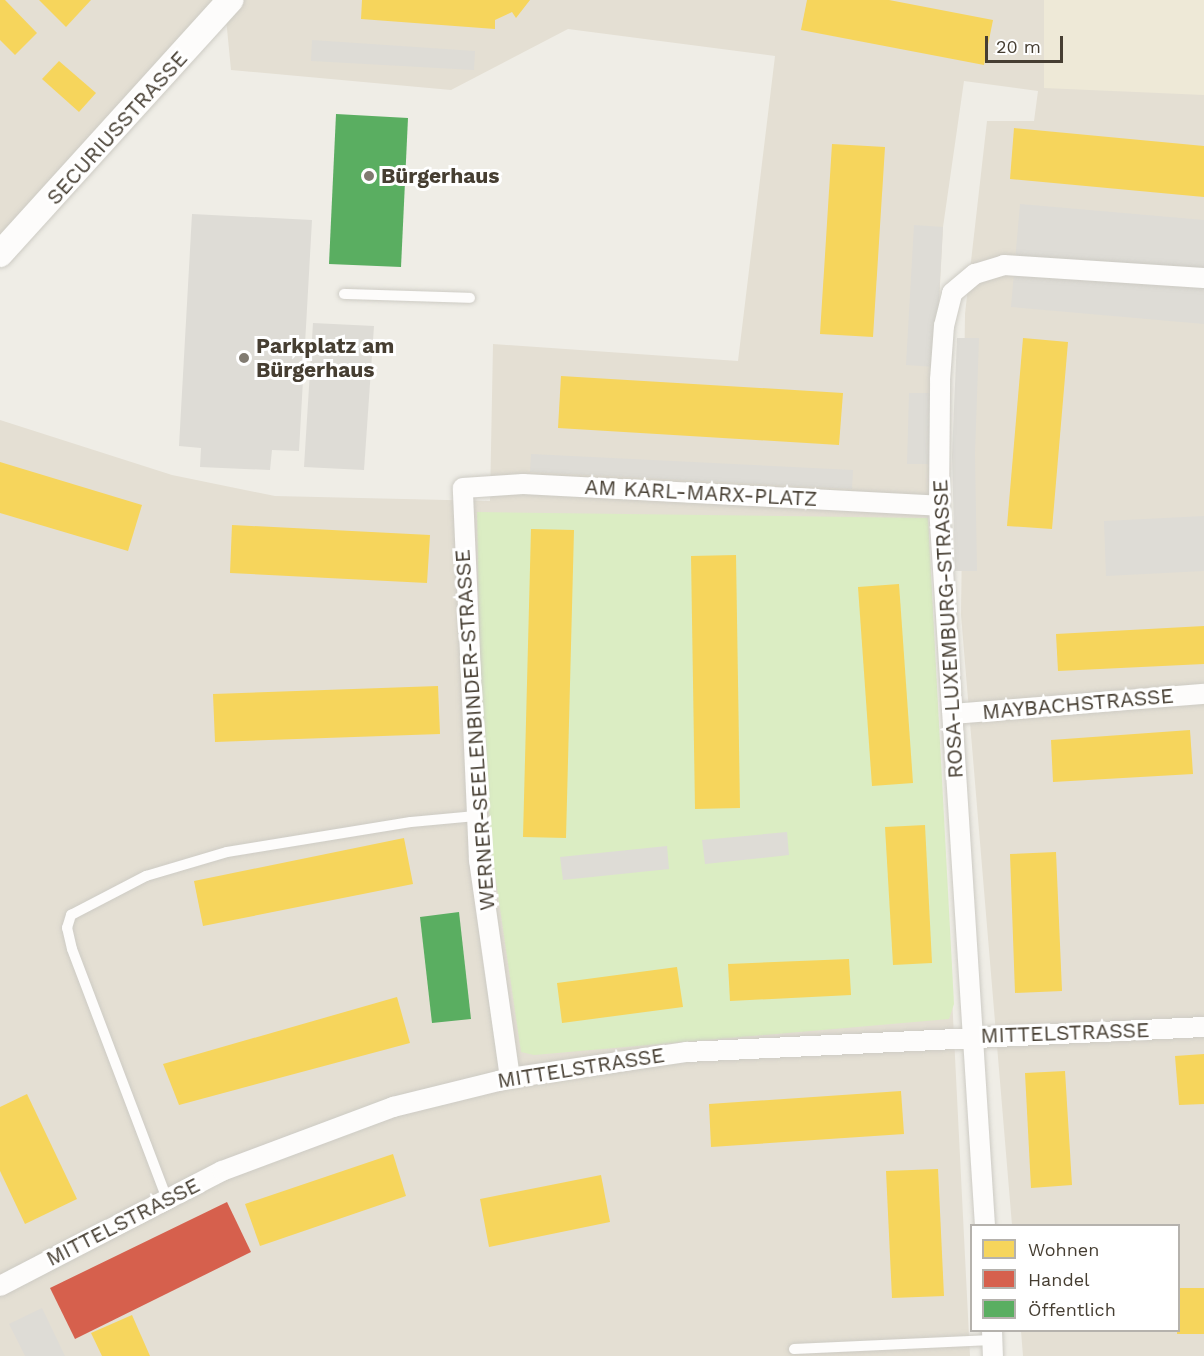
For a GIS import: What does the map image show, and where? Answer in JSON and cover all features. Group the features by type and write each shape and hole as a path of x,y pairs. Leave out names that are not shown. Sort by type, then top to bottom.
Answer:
{"street":[{"name":"SECURIUSSTRASSE","path":"0,254 231,0"},
{"name":"ROSA-LUXEMBURG-STRASSE","path":"985,1224 939,506 940,380 944,326 952,293 975,274 1004,265 1204,278"},
{"name":"AM KARL-MARX-PLATZ","path":"463,488 523,484 939,506"},
{"name":"WERNER-SEELENBINDER-STRASSE","path":"463,488 476,816 484,900 510,1078"},
{"name":"MAYBACHSTRASSE","path":"953,714 1204,694"},
{"name":"MITTELSTRASSE","path":"2,1279 222,1171 393,1107 510,1078 687,1052 1204,1027"}],"lane":[{"path":"344,294 470,298"},
{"path":"167,1199 72,949 67,928 71,915 146,876 227,852 411,822 476,816"},
{"path":"794,1349 993,1342"}],"shaded area":[{"path":"0,0 1204,0 1204,1356 1023,1356 1021,1332 1180,1332 1180,1224 1012,1224 961,615 965,314 987,121 1034,121 1038,91 964,81 943,227 928,518 970,1356 0,1356 0,420 172,475 275,496 490,501 493,344 738,361 775,56 568,29 451,90 231,70 225,8 0,254"},
{"path":"1044,0 1204,0 1204,95 1044,88"},
{"path":"312,40 475,51 474,70 311,61"},
{"path":"1020,204 1204,220 1204,324 1011,307"},
{"name":"Parkplatz am Bürgerhaus","path":"192,214 312,220 299,451 272,450 270,470 200,467 201,448 179,446"},
{"path":"914,225 943,227 935,367 906,365"},
{"path":"313,323 374,326 364,470 304,467"},
{"path":"957,338 979,338 975,454 977,571 955,571 952,455"},
{"path":"909,393 931,393 929,464 907,464"},
{"path":"531,454 853,470 852,489 530,472"},
{"path":"1204,516 1204,571 1106,576 1104,521"},
{"path":"787,832 789,855 705,864 702,840"},
{"path":"667,846 669,869 563,880 560,857"},
{"path":"42,1308 65,1356 25,1356 9,1324"}],"green space":[{"path":"477,512 928,518 954,1004 949,1019 534,1055 521,1052 492,854 480,678"}],"building: Wohnen":[{"path":"0,0 5,0 37,33 15,55 0,40"},
{"path":"39,0 91,0 66,27"},
{"path":"362,0 530,0 516,18 512,12 495,20 495,29 361,19"},
{"path":"807,0 889,0 993,20 984,65 801,30"},
{"path":"59,61 96,93 79,112 42,79"},
{"path":"1014,128 1204,146 1204,197 1010,179"},
{"path":"832,144 885,147 873,337 820,334"},
{"path":"1023,338 1068,342 1052,529 1007,526"},
{"path":"561,376 843,393 839,445 558,428"},
{"path":"0,462 142,505 128,551 0,513"},
{"path":"232,525 430,535 427,583 230,573"},
{"path":"531,529 574,530 566,838 523,837"},
{"path":"736,555 740,808 695,809 691,556"},
{"path":"899,584 913,783 872,786 858,587"},
{"path":"1204,626 1204,664 1058,671 1056,634"},
{"path":"438,686 440,734 215,742 213,694"},
{"path":"1190,730 1193,774 1053,782 1051,740"},
{"path":"925,825 932,963 893,965 885,827"},
{"path":"404,838 413,884 203,926 194,881"},
{"path":"1056,852 1062,991 1015,993 1010,854"},
{"path":"849,959 851,995 730,1001 728,964"},
{"path":"677,967 683,1007 562,1023 557,983"},
{"path":"397,997 410,1043 179,1105 163,1064"},
{"path":"1204,1054 1204,1104 1179,1105 1175,1056"},
{"path":"1065,1071 1072,1185 1031,1188 1025,1073"},
{"path":"901,1091 904,1134 711,1147 709,1104"},
{"path":"27,1094 77,1199 25,1224 0,1171 0,1107"},
{"path":"393,1154 406,1196 260,1246 245,1204"},
{"path":"938,1169 944,1296 892,1298 886,1171"},
{"path":"601,1175 610,1222 489,1247 480,1199"},
{"path":"1180,1288 1204,1288 1204,1334 1177,1334 1180,1332"},
{"path":"132,1315 150,1356 102,1356 91,1333"}],"building: Handel":[{"path":"227,1202 251,1252 75,1339 50,1288"}],"building: Öffentlich":[{"name":"Bürgerhaus","path":"336,114 408,118 401,267 329,264"},
{"path":"459,912 471,1019 432,1023 420,917"}],"place":[{"name":"Bürgerhaus","path":"369,176"},
{"name":"Parkplatz am Bürgerhaus","path":"244,358"}]}
